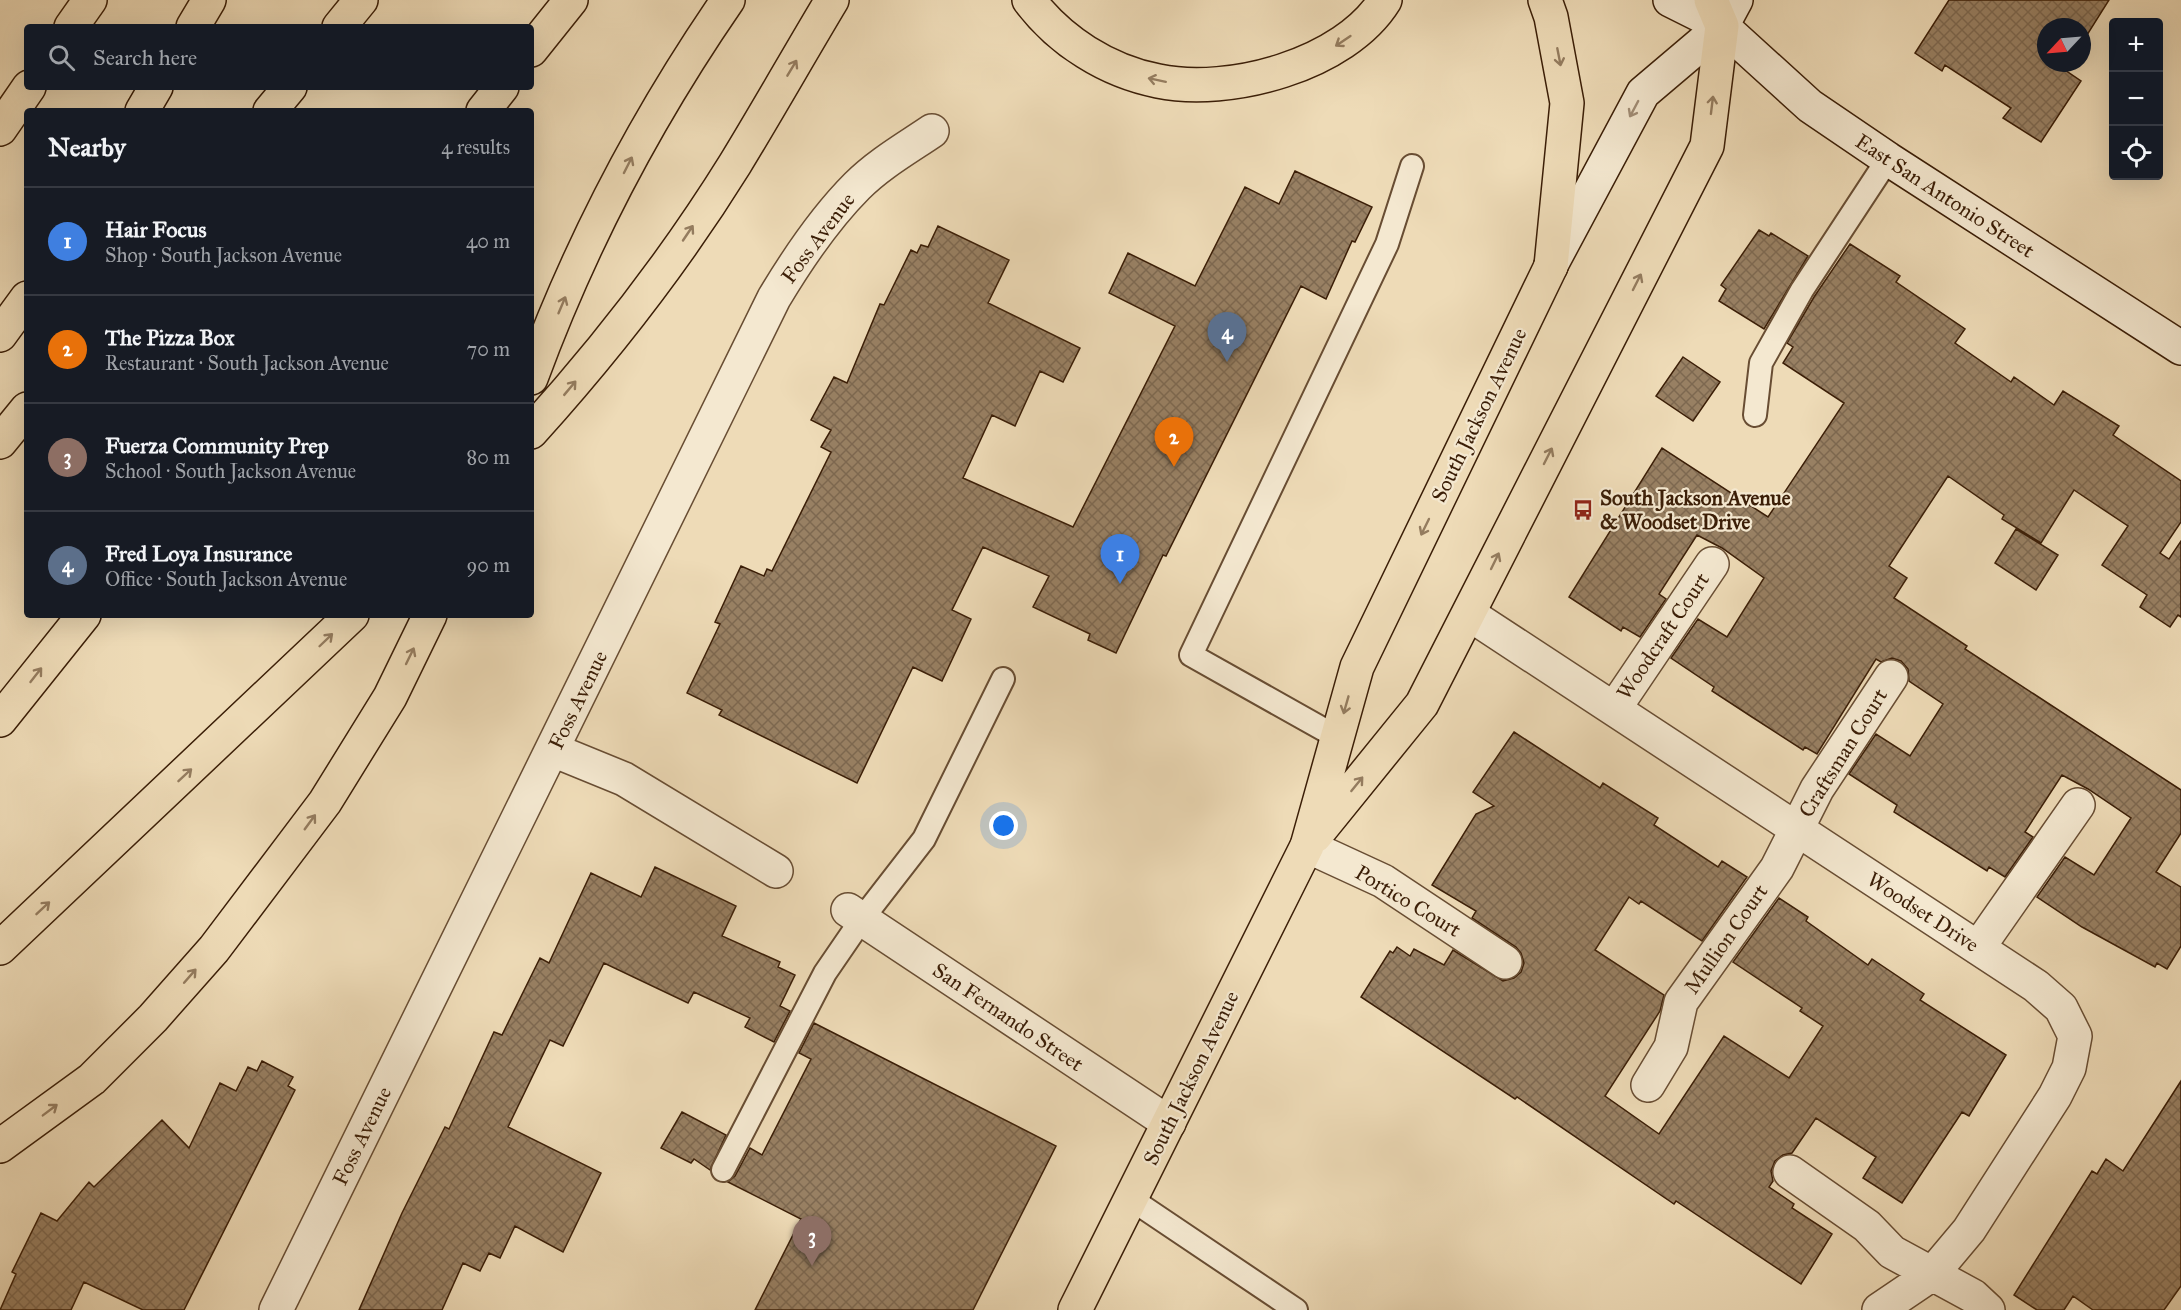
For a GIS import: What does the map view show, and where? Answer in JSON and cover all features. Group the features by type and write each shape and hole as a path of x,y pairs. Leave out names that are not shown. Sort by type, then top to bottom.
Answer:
{"main road":[{"path":"73,24 90,0"},
{"path":"195,24 209,0"},
{"path":"341,24 361,0"},
{"path":"534,47 571,0"},
{"path":"534,371 601,217 632,157 728,0"},
{"path":"534,429 632,312 680,245 734,166 832,0"},
{"path":"1029,0 1045,22 1077,48 1119,69 1158,81 1199,85 1237,81 1317,58 1352,35 1385,0"},
{"path":"1545,0 1551,17 1567,103 1551,266"},
{"name":"South Jackson Avenue","path":"1307,846 1422,704 1707,146 1723,9"},
{"path":"0,129 27,90"},
{"path":"144,108 154,90"},
{"path":"272,108 288,90"},
{"path":"485,108 500,90"},
{"name":"South Jackson Avenue","path":"1076,1310 1307,846 1357,667 1551,266"},
{"path":"0,335 24,302"},
{"path":"0,442 24,413"},
{"path":"0,720 82,618"},
{"path":"0,948 349,618"},
{"path":"0,1146 92,1079 153,1018 214,949 326,802 390,697 429,618"}],"street":[{"name":"East San Antonio Street","path":"1670,0 1723,9 1810,106 1888,159 2180,345"},
{"name":"South Jackson Avenue","path":"1551,266 1643,93 1723,9"},
{"name":"Foss Avenue","path":"276,1310 774,298 797,261 830,217 858,185 932,130"},
{"name":"Woodcraft Court","path":"1614,709 1712,564"},
{"name":"Woodset Drive","path":"1469,614 2036,986 2061,1008 2075,1036 2069,1068 2055,1096 1969,1230 1932,1274 1880,1310"},
{"name":"Craftsman Court","path":"1797,829 1817,789 1891,677"},
{"path":"553,750 624,779 776,872"},
{"path":"1978,948 2078,805"},
{"name":"Mullion Court","path":"1648,1085 1671,1047 1681,1002 1777,868 1797,829"},
{"name":"Portico Court","path":"1307,846 1383,881 1505,962"},
{"name":"San Fernando Street","path":"855,914 1169,1123"},
{"path":"1790,1172 1867,1226 1892,1252 1973,1296 1988,1310"}],"lane":[{"path":"1755,415 1761,363 1802,290 1888,159"},
{"path":"1337,737 1191,655 1387,244 1412,166"},
{"path":"723,1170 855,914 924,839 1003,679"},
{"path":"1131,1199 1296,1310"}],"building":[{"path":"1949,0 2109,0 2091,29 2091,18 2037,18 2037,72 2068,72 2081,81 2041,142 2003,118 2011,108 1945,65 1942,71 1915,53"},
{"path":"1295,171 1372,207 1355,242 1352,241 1326,299 1301,286 1166,556 1163,555 1116,653 1088,640 1090,634 1033,607 1049,576 983,547 952,610 971,619 942,681 913,667 857,783 719,715 722,710 687,693 720,624 715,622 741,566 764,576 767,569 772,571 831,452 821,447 831,430 811,420 834,377 847,383 880,304 884,305 911,250 917,253 921,245 928,247 938,226 1009,260 988,303 1080,348 1063,382 1040,371 1015,426 992,415 963,478 1073,527 1175,326 1109,293 1128,253 1195,286 1245,187 1279,204"},
{"path":"1759,230 1769,236 1771,233 1808,256 1764,329 1719,301 1726,289 1721,285"},
{"path":"1850,244 1900,276 1896,282 1965,329 1955,343 2011,382 2014,377 2054,405 2063,391 2119,426 2113,435 2181,481 2181,522 2160,553 2169,559 2181,541 2181,617 2178,615 2170,627 2140,607 2147,595 2102,565 2128,526 2074,490 2041,543 2002,519 2004,515 1948,476 1889,566 1907,578 1894,598 1967,646 1965,649 2181,790 2181,833 2156,872 2181,887 2181,946 2167,969 2157,963 2155,967 2082,927 2037,897 2065,857 2094,875 2131,818 2088,789 2062,775 2025,832 2033,837 2005,877 1989,867 1987,871 1894,812 1897,805 1849,774 1876,734 1910,756 1943,704 1909,681 1908,669 1901,661 1892,658 1881,662 1876,659 1817,754 1805,747 1803,750 1712,691 1714,687 1671,658 1698,619 1727,637 1764,578 1722,548 1697,535 1659,594 1666,599 1640,637 1623,627 1621,631 1569,597 1662,448 1768,517 1844,403 1783,363 1793,347 1787,343 1814,297"},
{"path":"1683,357 1720,382 1693,421 1656,396"},
{"path":"2016,529 2058,555 2036,590 1995,563"},
{"path":"1514,732 1600,788 1603,783 1658,818 1654,825 1718,867 1722,861 1747,877 1702,941 1641,901 1639,904 1629,897 1595,950 1664,995 1660,1011 1605,1096 1659,1134 1724,1036 1789,1078 1823,1026 1800,1011 1802,1008 1733,962 1779,898 1808,917 1806,921 1868,965 1872,959 1924,994 1920,1000 2006,1055 1969,1116 1962,1112 1902,1203 1863,1178 1876,1157 1816,1118 1792,1153 1783,1155 1775,1161 1771,1171 1773,1181 1769,1187 1794,1204 1792,1208 1832,1234 1801,1284 1676,1201 1674,1204 1517,1097 1515,1099 1361,997 1390,951 1393,953 1397,947 1410,956 1414,949 1444,965 1453,950 1503,981 1514,978 1521,972 1524,963 1516,947 1472,918 1476,911 1432,885 1476,814 1494,806 1473,792"},
{"path":"655,867 736,906 722,936 780,962 778,967 795,975 780,1006 790,1011 774,1042 745,1027 750,1018 694,992 688,1003 604,963 563,1046 550,1040 508,1127 601,1173 563,1252 515,1226 500,1258 489,1253 480,1271 463,1263 442,1310 359,1310 402,1213 445,1127 449,1129 494,1032 502,1035 540,958 549,963 591,873 641,897"},
{"path":"814,1023 1056,1146 973,1310 755,1310 801,1219 728,1182 735,1176 750,1148 762,1155 811,1059 799,1053"},
{"path":"262,1061 293,1077 288,1086 295,1090 184,1310 143,1310 84,1282 71,1310 0,1310 16,1274 12,1272 41,1213 57,1221 89,1182 94,1187 162,1120 189,1148 220,1083 236,1091 248,1067 257,1071"},
{"path":"2181,1081 2181,1286 2164,1310 2093,1310 2073,1296 2064,1310 2037,1310 2014,1295 2092,1171 2097,1174 2106,1159 2123,1171"},
{"path":"682,1112 726,1135 710,1170 694,1159 691,1163 661,1148"}],"place":[{"name":"Fred Loya Insurance","path":"1227,362"},
{"name":"The Pizza Box","path":"1174,467"},
{"name":"South Jackson Avenue & Woodset Drive","path":"1583,510"},
{"name":"Hair Focus","path":"1120,584"},
{"name":"Fuerza Community Prep","path":"812,1266"}]}
